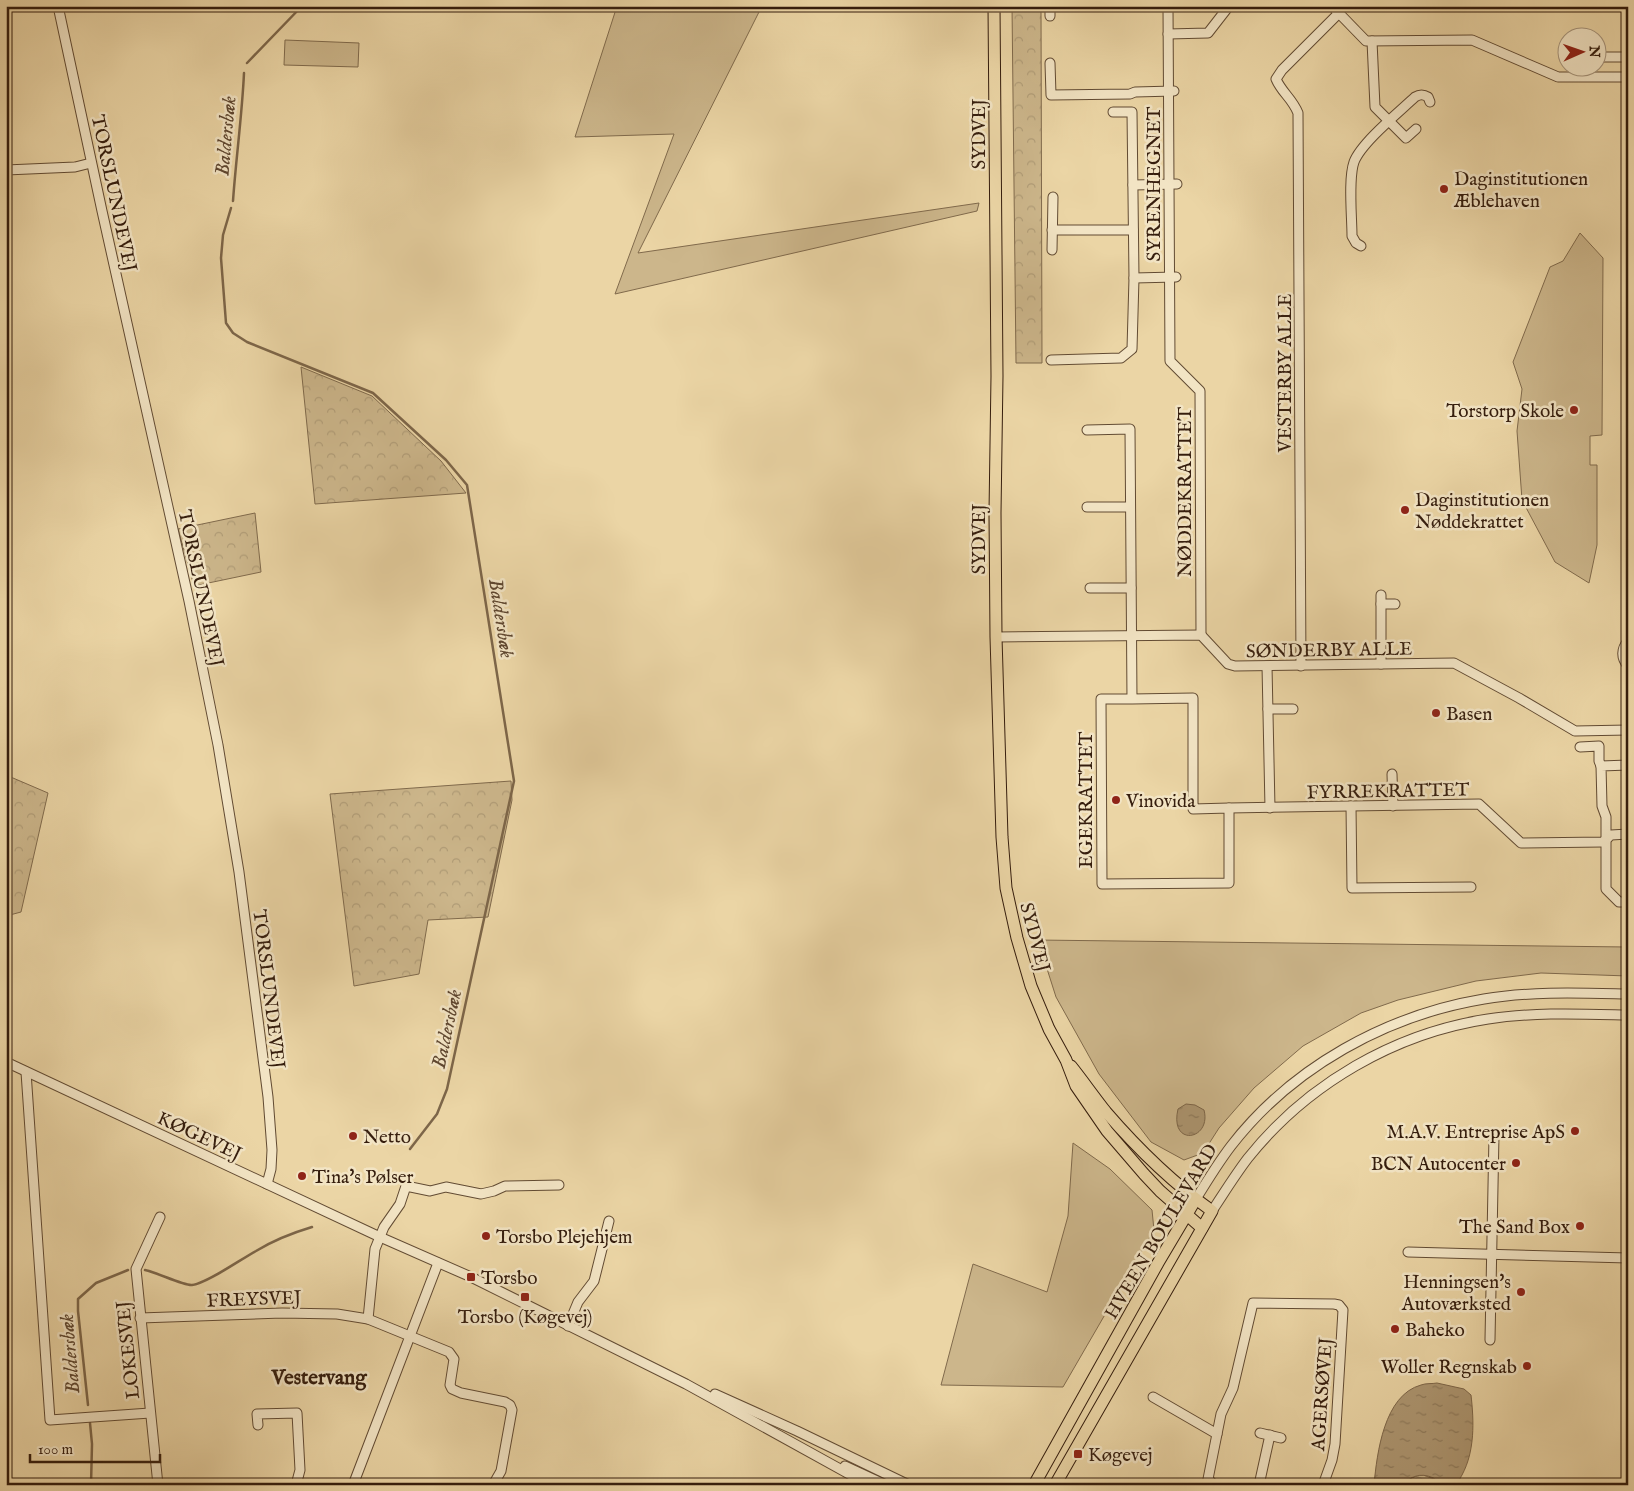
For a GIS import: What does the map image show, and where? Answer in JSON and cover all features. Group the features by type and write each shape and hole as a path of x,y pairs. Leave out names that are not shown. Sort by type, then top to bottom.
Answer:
{"main road":[{"name":"SYDVEJ","path":"994,6 997,376 996,637 1002,837 1006,888 1017,938 1031,986 1049,1029 1066,1060 1076,1086 1106,1131 1160,1191 1202,1228"},
{"name":"SYDVEJ","path":"1066,1060 1130,1138 1196,1199 1212,1211"},
{"name":"HVEEN BOULEVARD","path":"1034,1485 1196,1199"},
{"name":"HVEEN BOULEVARD","path":"1055,1485 1212,1211"}],"street":[{"name":"TORSLUNDEVEJ","path":"58,6 91,163 191,610 218,745 239,872 268,1097 272,1150 271,1169 267,1184"},
{"path":"1050,6 1050,16"},
{"name":"SYRENHEGNET","path":"1168,6 1172,91 1173,184 1173,277 1170,361"},
{"path":"1168,34 1208,33 1230,6"},
{"path":"1335,9 1366,40 1472,40 1558,77 1628,77"},
{"name":"VESTERBY ALLE","path":"1301,666 1298,113 1294,102 1279,86 1276,79 1335,9"},
{"path":"1372,41 1375,108 1406,138 1416,129"},
{"path":"1606,57 1628,57"},
{"path":"1050,63 1051,95 1130,94 1135,92 1172,91"},
{"path":"1361,246 1356,243 1352,236 1351,174 1354,162 1361,149 1419,94 1428,97 1430,102"},
{"path":"1051,360 1121,358 1132,349 1134,278 1132,112 1113,112"},
{"path":"6,170 75,167 91,163"},
{"path":"1133,185 1173,184"},
{"path":"1052,197 1052,250"},
{"path":"1052,230 1133,230"},
{"path":"1134,278 1173,277"},
{"name":"NØDDEKRATTET","path":"1170,361 1200,391 1201,635"},
{"path":"1087,430 1130,429 1132,699"},
{"path":"1087,508 1130,507"},
{"path":"1090,588 1131,588"},
{"path":"1381,664 1381,600 1395,604"},
{"path":"996,637 1201,635"},
{"name":"SØNDERBY ALLE","path":"1201,635 1228,664 1235,666 1454,663 1575,731 1628,730"},
{"path":"1628,641 1623,648 1622,655 1624,662 1628,666"},
{"path":"1268,666 1270,808"},
{"name":"EGEKRATTET","path":"1193,698 1193,809 1229,808 1230,883 1102,884 1101,699 1132,699 1193,698"},
{"path":"1268,709 1293,709"},
{"path":"1580,747 1599,746 1602,806 1606,817 1606,889 1619,902 1628,902"},
{"path":"1601,766 1628,764"},
{"path":"1392,774 1392,806"},
{"name":"FYRREKRATTET","path":"1229,808 1479,804 1521,843 1603,842 1606,839"},
{"path":"1351,806 1352,888 1471,886"},
{"path":"1606,839 1611,835 1628,834"},
{"name":"HVEEN BOULEVARD","path":"1196,1199 1232,1145 1276,1098 1318,1065 1347,1047 1388,1026 1422,1013 1486,998 1562,993 1626,994"},
{"name":"HVEEN BOULEVARD","path":"1212,1211 1248,1158 1289,1114 1331,1081 1358,1064 1396,1045 1428,1033 1490,1018 1564,1014 1628,1015"},
{"name":"KØGEVEJ","path":"6,1062 380,1237 471,1277 686,1384 869,1485"},
{"path":"26,1072 50,1420 150,1413"},
{"path":"1490,1340 1494,1135"},
{"path":"368,1319 373,1258 384,1227 400,1204 406,1186 430,1192 446,1187 482,1194 505,1186 559,1185"},
{"name":"LOKESVEJ","path":"158,1485 136,1269 160,1217"},
{"path":"568,1326 578,1302 594,1281 609,1221"},
{"path":"1408,1252 1628,1258"},
{"path":"353,1485 438,1263"},
{"name":"AGERSØVEJ","path":"1217,1434 1221,1414 1233,1388 1253,1304 1339,1305 1342,1310 1335,1444 1332,1460 1323,1485"},
{"name":"FREYSVEJ","path":"140,1318 319,1312 368,1319 449,1352 454,1359 450,1385 452,1389 460,1393 505,1402 510,1405 512,1410 501,1471 492,1485"},
{"name":"KØGEVEJ","path":"686,1384 727,1398 909,1485"},
{"path":"1153,1397 1217,1434 1208,1479 1214,1485"},
{"path":"258,1426 257,1414 297,1413 300,1470 296,1485"},
{"path":"1260,1433 1281,1438"},
{"path":"1259,1485 1270,1435"},
{"path":"823,1459 886,1485"}],"green space":[{"path":"617,6 762,6 638,253 979,203 977,211 615,294 674,134 575,137"},
{"path":"1012,6 1041,6 1042,363 1016,363"},
{"path":"285,40 359,43 358,67 284,65"},
{"name":"Torstorp Skole","path":"1580,233 1603,258 1602,435 1590,436 1590,465 1597,465 1597,545 1589,583 1555,562 1522,500 1517,431 1522,389 1513,362 1550,267 1563,261"},
{"path":"301,367 372,396 441,461 466,493 315,504"},
{"path":"255,513 261,572 194,586 178,529"},
{"path":"6,775 48,793 21,912 6,916"},
{"path":"511,781 512,800 488,917 428,920 419,974 354,986 330,794"},
{"path":"1036,940 1628,947 1628,976 1541,973 1476,981 1398,1000 1361,1013 1303,1046 1254,1088 1219,1128 1203,1153 1184,1160 1151,1142 1099,1074 1056,997"},
{"path":"1073,1143 1110,1169 1152,1210 1154,1230 1063,1387 941,1385 973,1264 1047,1292 1068,1216"},
{"path":"1423,1475 1437,1480 1438,1485 1403,1485 1412,1478"}],"water":[{"path":"1186,1104 1195,1105 1204,1110 1205,1120 1202,1128 1197,1133 1191,1135 1184,1134 1179,1130 1177,1121 1178,1109"},
{"path":"1437,1383 1464,1389 1471,1395 1473,1436 1466,1466 1458,1483 1454,1485 1440,1484 1432,1478 1420,1475 1412,1477 1403,1485 1374,1485 1380,1442 1398,1400 1408,1391 1423,1384"}],"waterway":[{"name":"Baldersbæk","path":"247,63 302,6"},
{"name":"Baldersbæk","path":"233,201 244,73"},
{"name":"Baldersbæk","path":"231,208 223,235 221,258 226,323 233,333 247,342 373,393 446,460 467,485 514,781 447,1089 437,1114 410,1149"},
{"name":"Baldersbæk","path":"145,1270 188,1285 198,1284 270,1243 312,1227"},
{"name":"Baldersbæk","path":"88,1405 78,1299 96,1283 128,1270"},
{"name":"Baldersbæk","path":"90,1423 92,1444 91,1485"}],"place":[{"name":"Daginstitutionen Æblehaven","path":"1444,189"},
{"name":"Torstorp Skole","path":"1574,410"},
{"name":"Daginstitutionen Nøddekrattet","path":"1405,510"},
{"name":"Basen","path":"1436,713"},
{"name":"Vinovida","path":"1116,800"},
{"name":"M.A.V. Entreprise ApS","path":"1575,1131"},
{"name":"Netto","path":"353,1136"},
{"name":"BCN Autocenter","path":"1516,1163"},
{"name":"Tina's Pølser","path":"302,1176"},
{"name":"The Sand Box","path":"1580,1226"},
{"name":"Torsbo Plejehjem","path":"486,1236"},
{"name":"Torsbo","path":"471,1277"},
{"name":"Henningsen's Autoværksted","path":"1521,1292"},
{"name":"Torsbo (Køgevej)","path":"525,1297"},
{"name":"Baheko","path":"1395,1329"},
{"name":"Woller Regnskab","path":"1527,1366"},
{"name":"Køgevej","path":"1078,1454"}],"district":[{"name":"Vestervang","path":"319,1377"}]}
